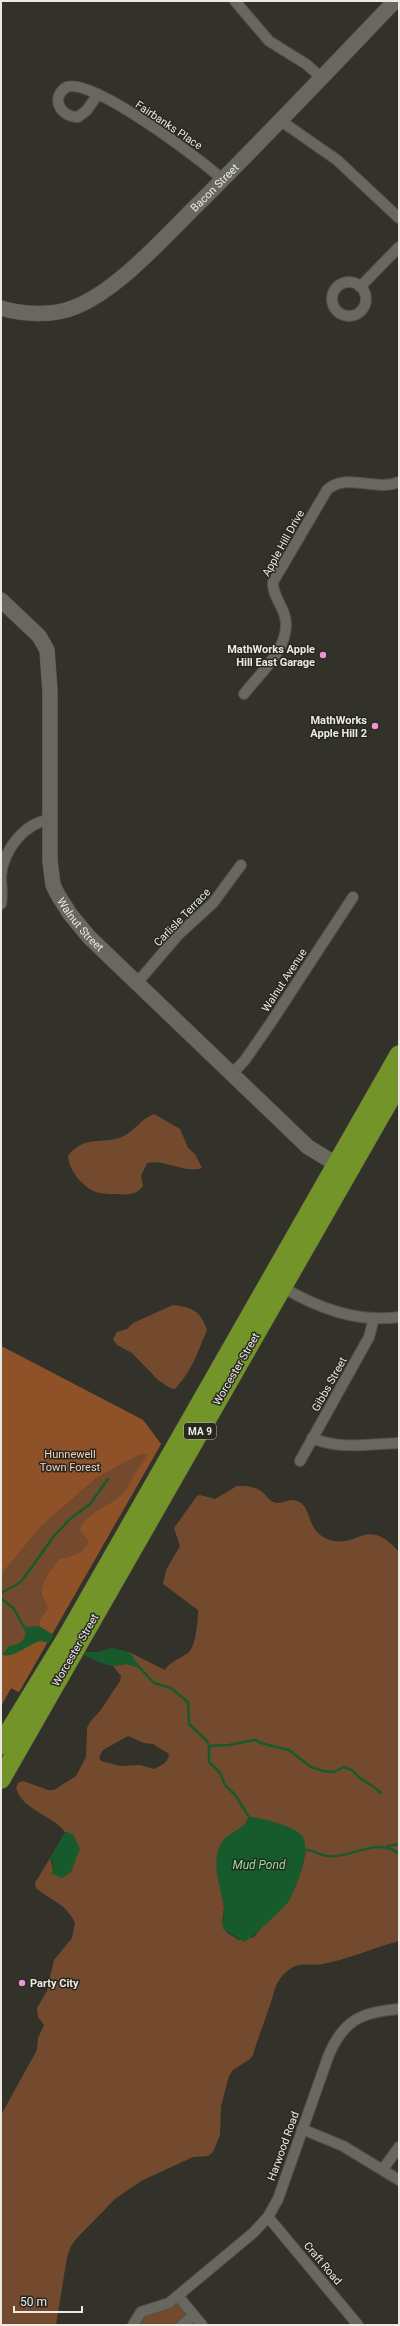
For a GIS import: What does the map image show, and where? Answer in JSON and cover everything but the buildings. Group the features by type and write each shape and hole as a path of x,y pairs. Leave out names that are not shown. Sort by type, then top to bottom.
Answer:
{"highway":[{"name":"Worcester Street","path":"1,1745 67,1637 399,1055"},
{"name":"Worcester Street","path":"1,1779 399,1083"}],"street":[{"path":"235,1 269,41 322,78"},
{"name":"Bacon Street","path":"1,308 17,311 53,312 74,308 85,303 129,270 223,180 395,1"},
{"name":"Fairbanks Place","path":"98,94 176,142 223,180"},
{"path":"281,121 342,164 399,218"},
{"path":"360,287 399,247"},
{"name":"Apple Hill Drive","path":"244,694 274,655 284,639 286,631 285,616 274,593 273,582 327,490 337,483 380,485 399,482"},
{"name":"Walnut Street","path":"1,600 39,636 47,650 50,691 50,861 53,885 58,895 85,932 136,984 308,1147 336,1164"},
{"path":"1,904 2,866 8,853 16,840 31,826 37,822 49,820"},
{"name":"Carlisle Terrace","path":"136,984 188,925 213,903 242,865"},
{"name":"Walnut Avenue","path":"232,1074 245,1060 270,1024 353,897"},
{"path":"282,1287 306,1300 331,1310 374,1318 399,1317"},
{"name":"Gibbs Street","path":"300,1461 369,1337 374,1318"},
{"path":"312,1438 333,1445 399,1443"},
{"name":"Harwood Road","path":"133,2325 137,2316 144,2310 164,2306 178,2296 253,2233 268,2217 278,2199 333,2046 345,2027 363,2015 399,2009"},
{"path":"302,2130 343,2146 399,2180"},
{"path":"383,2169 399,2147"},
{"name":"Craft Road","path":"268,2217 358,2325"},
{"path":"178,2296 202,2325"},
{"path":"182,2325 194,2315"}],"green space":[{"path":"154,1114 180,1129 188,1148 195,1154 202,1168 188,1169 161,1163 147,1163 141,1176 143,1186 135,1193 128,1194 99,1193 88,1188 78,1179 71,1168 68,1156 74,1150 85,1143 111,1140 124,1136 149,1116"},
{"path":"173,1305 186,1307 195,1311 202,1318 207,1330 190,1368 175,1389 170,1388 158,1380 132,1353 117,1345 113,1339 117,1332 127,1329 133,1323"},
{"name":"Hunnewell Town Forest","path":"1,1346 143,1420 161,1444 19,1692 11,1688 1,1706"},
{"name":"Hunnewell Town Forest","path":"1,1346 143,1420 161,1444 19,1692 11,1688 1,1706 2,1655 9,1646 15,1645 23,1640 26,1634 20,1622 27,1627 39,1626 40,1620 48,1609 43,1598 42,1589 48,1575 60,1559 73,1556 84,1549 89,1541 80,1530 84,1523 94,1513 118,1498 123,1493 139,1467 146,1459 147,1454 140,1454 96,1478 41,1526 1,1574"},
{"path":"237,1486 252,1487 263,1492 275,1503 295,1500 301,1503 307,1511 316,1531 327,1539 347,1541 370,1534 387,1541 399,1552 399,1941 333,1962 294,1967 284,1974 280,1978 275,1988 253,2055 250,2059 233,2070 229,2076 221,2106 220,2135 213,2152 208,2156 193,2157 141,2181 115,2199 77,2238 71,2246 67,2257 56,2325 1,2325 1,2115 37,2050 38,2038 44,2025 38,2017 37,2008 47,1991 54,1960 72,1938 75,1923 63,1907 36,1888 35,1883 50,1858 53,1869 68,1832 65,1832 60,1826 24,1802 19,1796 16,1788 18,1783 23,1781 48,1790 54,1790 76,1776 86,1757 87,1728 120,1681 121,1676 113,1666 127,1664 140,1668 129,1652 165,1670 175,1660 191,1650 196,1633 198,1610 163,1584 166,1570 180,1546 174,1528 197,1496 200,1495 215,1499","holes":["128,1736 144,1743 153,1744 169,1754 167,1760 154,1769 140,1765 120,1766 101,1761 99,1757 103,1750","249,1817 269,1822 306,1850 302,1869 288,1902 263,1925 254,1937 239,1940 227,1933 222,1921 224,1909 218,1853 222,1842 244,1826"]},
{"path":"178,2296 194,2315 182,2325 133,2325 135,2320"}],"water":[{"path":"20,1622 27,1627 39,1626 54,1635 49,1643 40,1641 17,1653 2,1655 9,1646 15,1645 23,1640 26,1634"},
{"path":"112,1648 129,1652 141,1668 127,1664 113,1666 104,1664 83,1655 85,1652 97,1652"},
{"name":"Mud Pond","path":"249,1817 270,1821 293,1829 303,1837 305,1851 302,1869 289,1901 253,1936 244,1942 223,1929 224,1907 216,1865 219,1848 223,1841 245,1824"},
{"path":"65,1832 73,1834 80,1849 71,1872 62,1878 52,1874 53,1863 50,1858"}],"waterway":[{"path":"1,1593 21,1582 54,1536 70,1519 90,1504 108,1479"},
{"path":"1,1598 14,1609 22,1624"},
{"path":"139,1667 154,1683 171,1688 188,1702 189,1724 207,1741 209,1746 209,1762 220,1773 225,1785 236,1796 249,1817"},
{"path":"209,1746 229,1745 255,1740 264,1744 289,1750 311,1767 323,1771 334,1772 344,1767 352,1770 360,1778 381,1793"},
{"path":"388,1846 399,1844"},
{"path":"306,1850 327,1856 336,1856 364,1849 382,1847 391,1849 399,1854"}],"place":[{"name":"MathWorks Apple Hill East Garage","path":"323,655"},
{"name":"MathWorks Apple Hill 2","path":"375,726"},
{"name":"Party City","path":"22,1983"}]}
